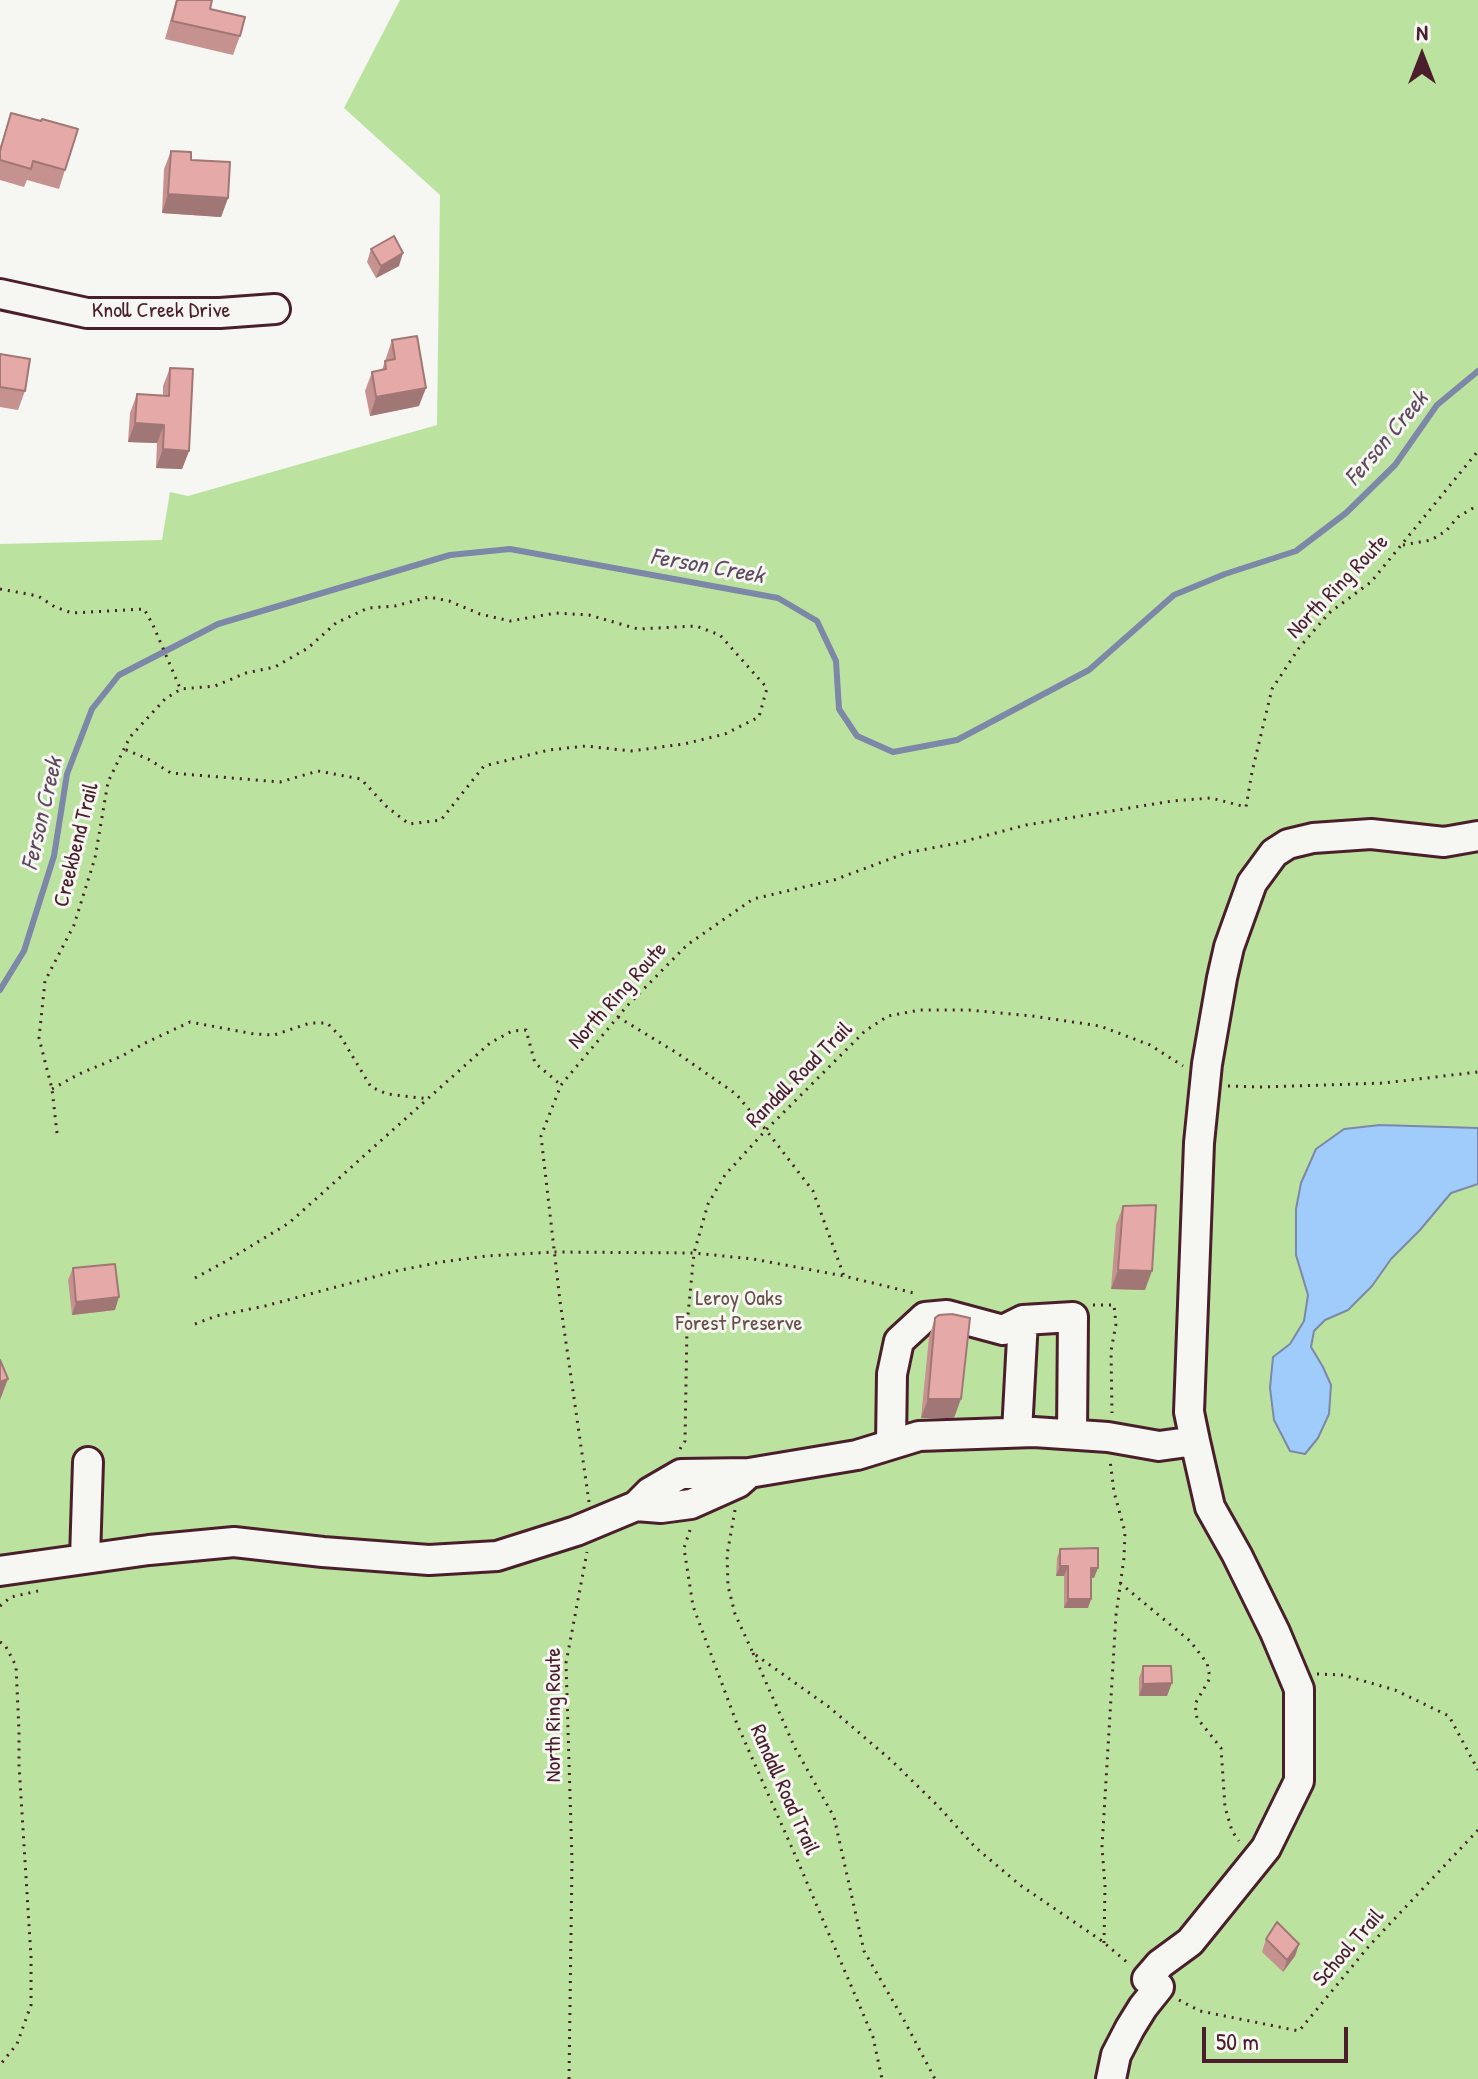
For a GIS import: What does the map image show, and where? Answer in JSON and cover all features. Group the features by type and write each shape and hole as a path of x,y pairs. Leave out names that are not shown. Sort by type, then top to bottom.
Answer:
{"street":[{"name":"Knoll Creek Drive","path":"0,294 87,313 220,313 275,309"},
{"path":"1111,2079 1116,2055 1143,2007 1160,1964 1190,1942 1266,1848 1299,1781 1299,1689 1275,1632 1210,1507 1189,1412 1199,1143 1207,1064 1229,947 1252,883 1274,853 1288,844 1313,838 1371,834 1444,842 1478,836"},
{"path":"891,1444 892,1374 899,1341 925,1317 947,1315 1003,1330 1023,1320 1073,1317 1072,1434"},
{"path":"1017,1432 1023,1320"},
{"path":"0,1571 149,1550 234,1542 429,1560 497,1556 584,1528 636,1506 650,1492 681,1474 743,1478 857,1455 919,1436 1017,1432 1108,1437 1159,1446 1195,1441"},
{"path":"85,1559 88,1462"}],"path":[{"name":"North Ring Route","path":"569,2079 572,1861 566,1663 584,1528 541,1136 561,1085 618,1017 687,945 753,899 834,880 906,853 1026,825 1172,801 1211,798 1246,807 1272,689 1299,648 1329,613 1371,582 1478,451"},
{"path":"1402,545 1431,540 1478,505"},
{"path":"0,589 38,596 72,613 144,609 181,689 215,686 246,673 275,667 308,648 336,623 368,608 395,606 429,597 510,621 556,613 589,615 638,629 696,626 720,635 767,688 759,717 725,734 684,744 631,751 586,746 549,750 484,766 441,820 409,824 387,807 361,779 318,771 280,782 171,773 124,749"},
{"name":"Creekbend Trail","path":"57,1133 52,1089 39,1038 45,981 74,925 95,858 108,782 130,737 165,699 181,689"},
{"name":"Randall Road Trail","path":"678,1452 685,1441 687,1325 694,1253 708,1204 725,1175 865,1031 888,1016 920,1010 969,1010 1032,1016 1100,1026 1150,1045 1184,1067"},
{"path":"618,1017 736,1094 813,1191 844,1276"},
{"path":"52,1089 190,1022 274,1035 310,1023 327,1023 341,1037 371,1087 387,1094 429,1099"},
{"path":"195,1278 289,1223 490,1043 512,1031 526,1030 535,1063 561,1085"},
{"path":"1223,1085 1263,1087 1384,1083 1478,1072"},
{"path":"195,1324 396,1271 486,1256 554,1252 694,1253 753,1259 921,1294"},
{"path":"1087,1305 1114,1305 1112,1420 1108,1437 1114,1492 1125,1532 1115,1629 1102,1847 1105,1886 1103,1942"},
{"path":"743,1478 727,1555 728,1586 735,1614 795,1748 834,1817 864,1951 935,2079"},
{"name":"Randall Road Trail","path":"691,1528 684,1548 693,1606 737,1724 873,2037 882,2079"},
{"path":"1120,1583 1190,1641 1207,1663 1210,1678 1195,1704 1197,1718 1221,1748 1225,1807 1232,1831 1243,1846"},
{"path":"0,1642 5,1645 16,1666 31,2005 17,2044 0,2065"},
{"name":"School Trail","path":"753,1653 829,1707 892,1761 986,1857 1020,1885 1103,1942 1153,1983 1200,2011 1299,2031 1369,1946 1478,1830"},
{"path":"1293,1673 1343,1675 1395,1690 1449,1716 1478,1770"}],"green space":[{"name":"Leroy Oaks Forest Preserve","path":"400,0 1478,0 1478,2079 0,2079 0,544 162,540 170,492 188,496 437,425 440,195 344,108"}],"water":[{"path":"1380,1125 1478,1128 1478,1184 1451,1193 1391,1259 1372,1286 1348,1310 1325,1320 1314,1331 1311,1347 1331,1385 1329,1414 1318,1438 1305,1454 1290,1451 1274,1420 1270,1388 1273,1357 1290,1344 1304,1321 1308,1295 1296,1255 1296,1209 1301,1183 1316,1149 1344,1129"}],"building":[{"path":"177,0 212,0 210,9 245,17 240,36 172,21"},
{"path":"11,113 78,129 65,170 33,161 31,169 0,160"},
{"path":"171,151 191,152 191,160 230,162 228,198 168,194"},
{"path":"394,236 403,253 381,266 371,249"},
{"path":"417,336 426,388 376,397 372,372 386,369 385,361 395,359 392,340"},
{"path":"0,354 30,359 25,391 0,387"},
{"path":"170,368 193,369 189,451 163,449 164,425 135,423 137,394 169,396"},
{"path":"1156,1205 1152,1271 1118,1270 1123,1206"},
{"path":"115,1264 119,1297 76,1302 73,1268"},
{"path":"952,1314 970,1318 961,1399 928,1399 935,1318"},
{"path":"0,1360 8,1379 0,1382"},
{"path":"1098,1548 1098,1568 1091,1568 1091,1599 1068,1599 1068,1566 1060,1566 1060,1549"},
{"path":"1143,1666 1171,1666 1172,1683 1143,1684"},
{"path":"1277,1922 1299,1944 1287,1960 1266,1939"}],"waterway":[{"name":"Ferson Creek","path":"0,990 24,951 54,856 67,774 92,709 119,675 218,624 450,555 510,549 778,598 817,621 836,661 839,709 857,736 893,752 957,740 1089,670 1174,595 1225,574 1296,551 1346,513 1395,465 1437,405 1478,371"}]}
